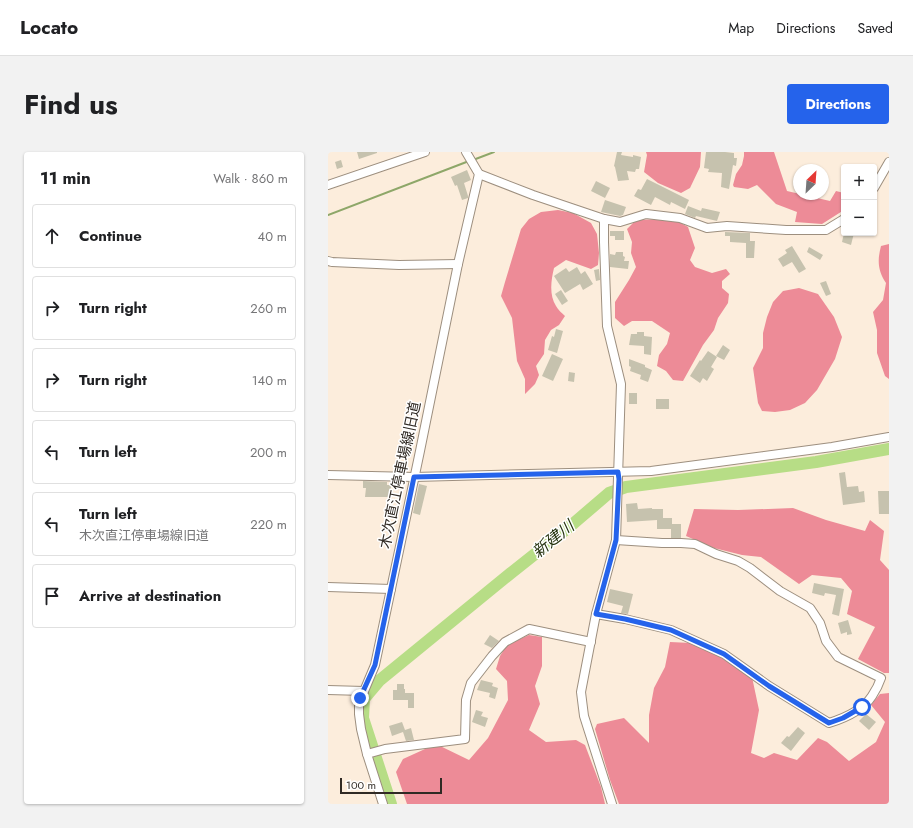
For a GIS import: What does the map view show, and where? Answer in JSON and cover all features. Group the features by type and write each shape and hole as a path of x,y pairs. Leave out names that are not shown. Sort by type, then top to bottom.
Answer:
{"street":[{"path":"328,184 425,152"},
{"path":"466,152 479,174 533,195 604,219 620,222 646,214 680,218 707,228 727,226 786,230 826,230 841,221"},
{"path":"877,183 889,162"},
{"name":"木次直江停車場線旧道","path":"383,804 367,754 361,729 359,703 375,665 458,264 479,174"},
{"path":"604,219 607,326 621,384 618,505 616,540 596,614 581,692 584,716 612,804"},
{"path":"328,261 399,265 458,264"},
{"path":"328,475 414,477 618,475 651,472 832,447 889,437"},
{"path":"596,614 671,630 724,654 769,686 829,723 843,718 862,707 872,696 882,678 838,657 826,641 820,623 810,608 780,591 750,568 738,561 716,554 695,544 616,540"},
{"path":"328,587 391,589"},
{"path":"367,754 384,749 465,739 466,700 471,684 492,656 506,642 529,629 590,642"},
{"path":"328,690 364,691"}],"shaded area":[{"path":"646,152 701,152 700,167 690,188 681,193 658,183 644,172 647,155"},
{"path":"744,152 774,152 787,191 793,192 793,200 830,201 836,191 841,192 841,212 822,224 795,222 797,212 776,204 757,185 748,189 734,187 733,185 736,174 742,165"},
{"path":"558,210 573,213 591,223 597,234 599,253 598,265 591,269 566,260 554,268 551,282 552,297 559,310 565,316 559,325 551,330 545,340 544,354 536,366 539,375 535,384 525,394 525,379 517,361 512,318 501,296 521,229 529,219 541,212"},
{"path":"663,219 679,222 688,227 695,248 690,260 695,267 712,273 726,269 730,274 722,281 722,288 729,294 728,303 718,318 714,330 703,345 683,381 673,380 666,371 657,366 659,355 667,344 670,333 652,321 632,321 624,326 615,318 615,302 636,267 631,253 632,242 627,229 636,220"},
{"path":"889,244 889,379 885,376 877,353 877,330 873,312 883,300 886,283 879,266 881,246"},
{"path":"799,288 818,294 834,317 842,337 835,359 817,390 805,403 790,410 775,412 762,411 758,403 753,368 763,348 763,333 767,317 773,302 783,291"},
{"path":"793,508 826,520 865,531 870,520 884,531 880,560 889,570 889,673 884,673 858,659 875,627 847,614 852,591 841,578 812,575 799,584 761,557 742,555 714,548 686,536 694,509 738,510"},
{"path":"529,635 542,637 542,666 535,686 540,704 529,730 546,742 576,740 585,745 601,787 605,804 407,804 396,772 403,759 436,744 469,760 488,738 508,700 507,681 496,669 500,656 507,645"},
{"path":"670,642 691,643 720,657 752,677 759,710 751,753 764,758 774,753 797,760 818,738 827,742 849,761 876,742 885,722 871,705 880,694 889,693 889,804 619,804 610,780 595,729 597,724 624,718 649,743 649,715 654,688 665,667"}],"building":[{"path":"357,152 377,152 377,153 359,159"},
{"path":"617,152 622,152 621,155 641,157 639,169 636,169 635,172 627,171 629,180 618,181 614,166"},
{"path":"706,152 734,153 734,158 737,158 736,166 733,165 729,189 721,187 722,173 708,172 709,169 704,168"},
{"path":"341,160 343,167 337,169 335,162"},
{"path":"467,170 471,180 464,183 468,198 462,200 457,185 455,186 451,177"},
{"path":"647,179 689,200 685,209 671,202 670,205 655,197 651,205 634,196 638,189 641,190"},
{"path":"596,181 610,188 605,198 591,191"},
{"path":"605,200 626,207 623,215 620,216 601,212"},
{"path":"688,206 701,211 702,208 720,212 717,221 696,216 695,218 685,214"},
{"path":"610,231 624,231 624,240 615,240 615,236 610,236"},
{"path":"725,232 750,233 750,241 755,241 754,258 746,258 746,243 730,242 730,236 725,236"},
{"path":"843,236 853,236 851,245 842,242"},
{"path":"792,246 806,269 799,273 792,262 783,267 778,259 787,253 785,250"},
{"path":"809,247 823,255 820,260 807,252"},
{"path":"616,252 623,252 623,256 625,257 624,261 629,261 628,269 610,267 610,254 615,255"},
{"path":"577,267 581,274 585,271 593,284 583,290 580,284 565,293 554,276 566,268 569,272"},
{"path":"599,269 600,280 596,281 594,270"},
{"path":"826,281 831,294 826,296 820,283"},
{"path":"561,290 568,301 562,305 555,294"},
{"path":"556,329 563,331 557,353 548,350 552,336 554,337"},
{"path":"637,332 644,332 644,336 652,337 651,355 644,354 644,346 629,345 631,334 637,334"},
{"path":"723,345 730,350 724,360 716,356"},
{"path":"708,351 717,357 711,367 714,369 707,381 703,378 700,383 690,376 700,360 701,361"},
{"path":"552,354 563,359 553,381 542,376"},
{"path":"629,359 645,365 645,367 652,370 648,382 640,379 641,375 630,371 631,367 629,366"},
{"path":"569,372 575,373 574,382 568,381"},
{"path":"629,393 637,393 637,404 629,404"},
{"path":"656,399 669,399 669,409 656,409"},
{"path":"845,472 847,487 858,486 859,492 864,491 865,502 843,505 839,473"},
{"path":"363,481 387,482 387,485 391,485 391,497 365,497 366,488 363,488"},
{"path":"419,484 427,486 420,515 413,513"},
{"path":"878,491 889,491 889,514 879,514"},
{"path":"637,503 638,509 663,509 663,518 672,518 672,524 681,524 681,538 671,538 671,529 657,529 657,520 627,522 626,504"},
{"path":"814,583 844,589 839,616 832,614 836,595 825,593 824,596 812,593"},
{"path":"610,589 633,594 628,614 621,613 623,606 607,602"},
{"path":"848,620 852,634 847,635 847,632 841,634 838,623"},
{"path":"490,635 499,641 492,648 484,644"},
{"path":"481,680 493,683 492,686 498,688 495,699 489,697 490,693 477,690"},
{"path":"397,684 404,684 405,693 414,693 414,708 408,708 408,700 393,700 393,690 397,690"},
{"path":"476,710 483,712 481,716 488,718 485,727 472,722"},
{"path":"866,714 876,722 869,730 859,721"},
{"path":"402,722 405,730 411,728 414,740 406,741 403,732 392,736 389,726"},
{"path":"798,727 805,733 791,751 781,743"}],"waterway":[{"path":"473,160 494,152"},
{"path":"328,215 469,161"},
{"name":"新建川","path":"391,804 363,718 364,699 380,680 609,493 626,487 816,462 889,449"}],"route":[{"path":"360,698 375,665 414,477 618,472 619,479 616,540 596,614 671,630 697,641 724,654 769,686 829,723 843,718 862,707"}]}
